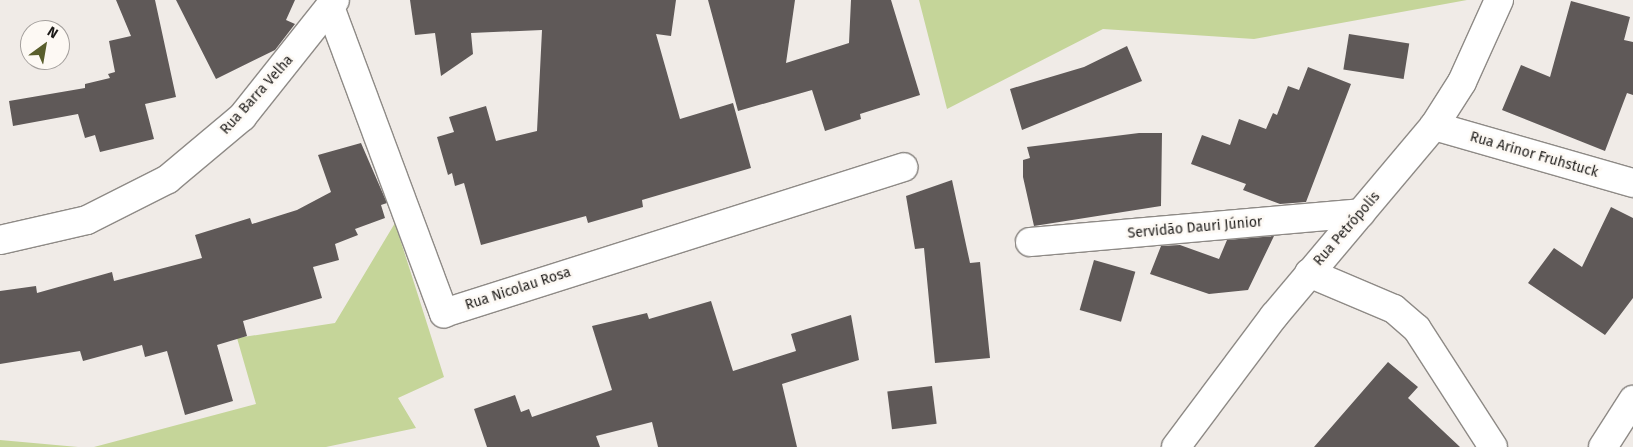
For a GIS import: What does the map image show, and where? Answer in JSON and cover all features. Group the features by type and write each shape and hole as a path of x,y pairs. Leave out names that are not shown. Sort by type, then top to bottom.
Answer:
{"street":[{"name":"Rua Petrópolis","path":"1176,447 1220,384 1309,273 1434,126 1462,82 1499,0"},
{"name":"Rua Nicolau Rosa","path":"333,4 444,313 903,166"},
{"name":"Rua Barra Velha","path":"0,240 87,220 168,179 242,117 333,4"},
{"name":"Rua Arinor Fruhstuck","path":"1434,126 1633,183"},
{"name":"Servidão Dauri Júnior","path":"1030,242 1361,213"},
{"path":"1309,273 1394,309 1417,329 1493,447"},
{"path":"1603,447 1633,400"}],"green space":[{"path":"919,0 1467,0 1254,39 1103,29 947,109"},
{"path":"395,223 444,377 398,398 416,428 326,447 94,447 256,404 237,338 335,323"},
{"path":"0,440 78,447 0,447"}],"building":[{"path":"116,0 155,0 176,97 145,104 154,139 100,152 95,135 85,138 78,114 13,126 9,101 85,88 85,84 110,78 108,74 115,72 109,41 131,36"},
{"path":"176,0 295,0 286,20 295,24 275,50 216,79"},
{"path":"410,0 676,0 671,36 656,34 680,119 733,103 751,168 642,200 643,207 588,223 586,216 481,245 464,183 455,186 452,173 448,175 437,137 454,132 449,117 486,106 496,141 537,131 542,30 471,33 473,54 441,76 435,33 415,35"},
{"path":"708,0 795,0 786,63 849,43 851,0 891,0 920,95 860,114 861,119 825,131 812,90 738,111"},
{"path":"1571,1 1630,17 1624,40 1633,42 1633,95 1627,93 1605,151 1502,110 1521,65 1550,77"},
{"path":"1349,34 1409,44 1404,79 1343,70"},
{"path":"1127,46 1142,81 1022,130 1010,89 1084,67"},
{"path":"1308,67 1351,84 1306,202 1280,204 1243,190 1246,184 1191,164 1202,135 1230,145 1239,119 1266,129 1273,113 1277,115 1288,86 1299,90"},
{"path":"1139,133 1162,133 1161,206 1034,226 1023,177 1023,160 1030,158 1027,147"},
{"path":"361,143 387,203 381,205 385,218 355,229 358,235 335,244 339,260 313,267 322,298 243,321 247,336 217,345 233,401 185,415 167,351 145,357 142,345 83,361 80,351 0,364 0,291 36,286 37,293 112,272 114,281 202,258 195,235 250,218 252,224 297,210 331,192 318,155"},
{"path":"952,180 970,263 980,262 990,358 935,363 924,248 915,249 906,196"},
{"path":"1611,207 1633,218 1633,298 1605,335 1528,283 1554,248 1582,267"},
{"path":"1274,236 1248,290 1209,294 1150,274 1161,246 1180,245 1219,259 1227,240"},
{"path":"1094,260 1135,272 1121,322 1080,310"},
{"path":"711,301 733,371 796,351 791,334 851,315 859,360 782,384 797,447 658,447 652,422 596,436 600,447 487,447 474,409 515,395 521,412 529,409 532,417 612,390 592,326 647,313 649,319"},
{"path":"1388,362 1418,387 1408,398 1460,447 1314,447"},
{"path":"932,386 937,424 892,429 887,391"}]}
